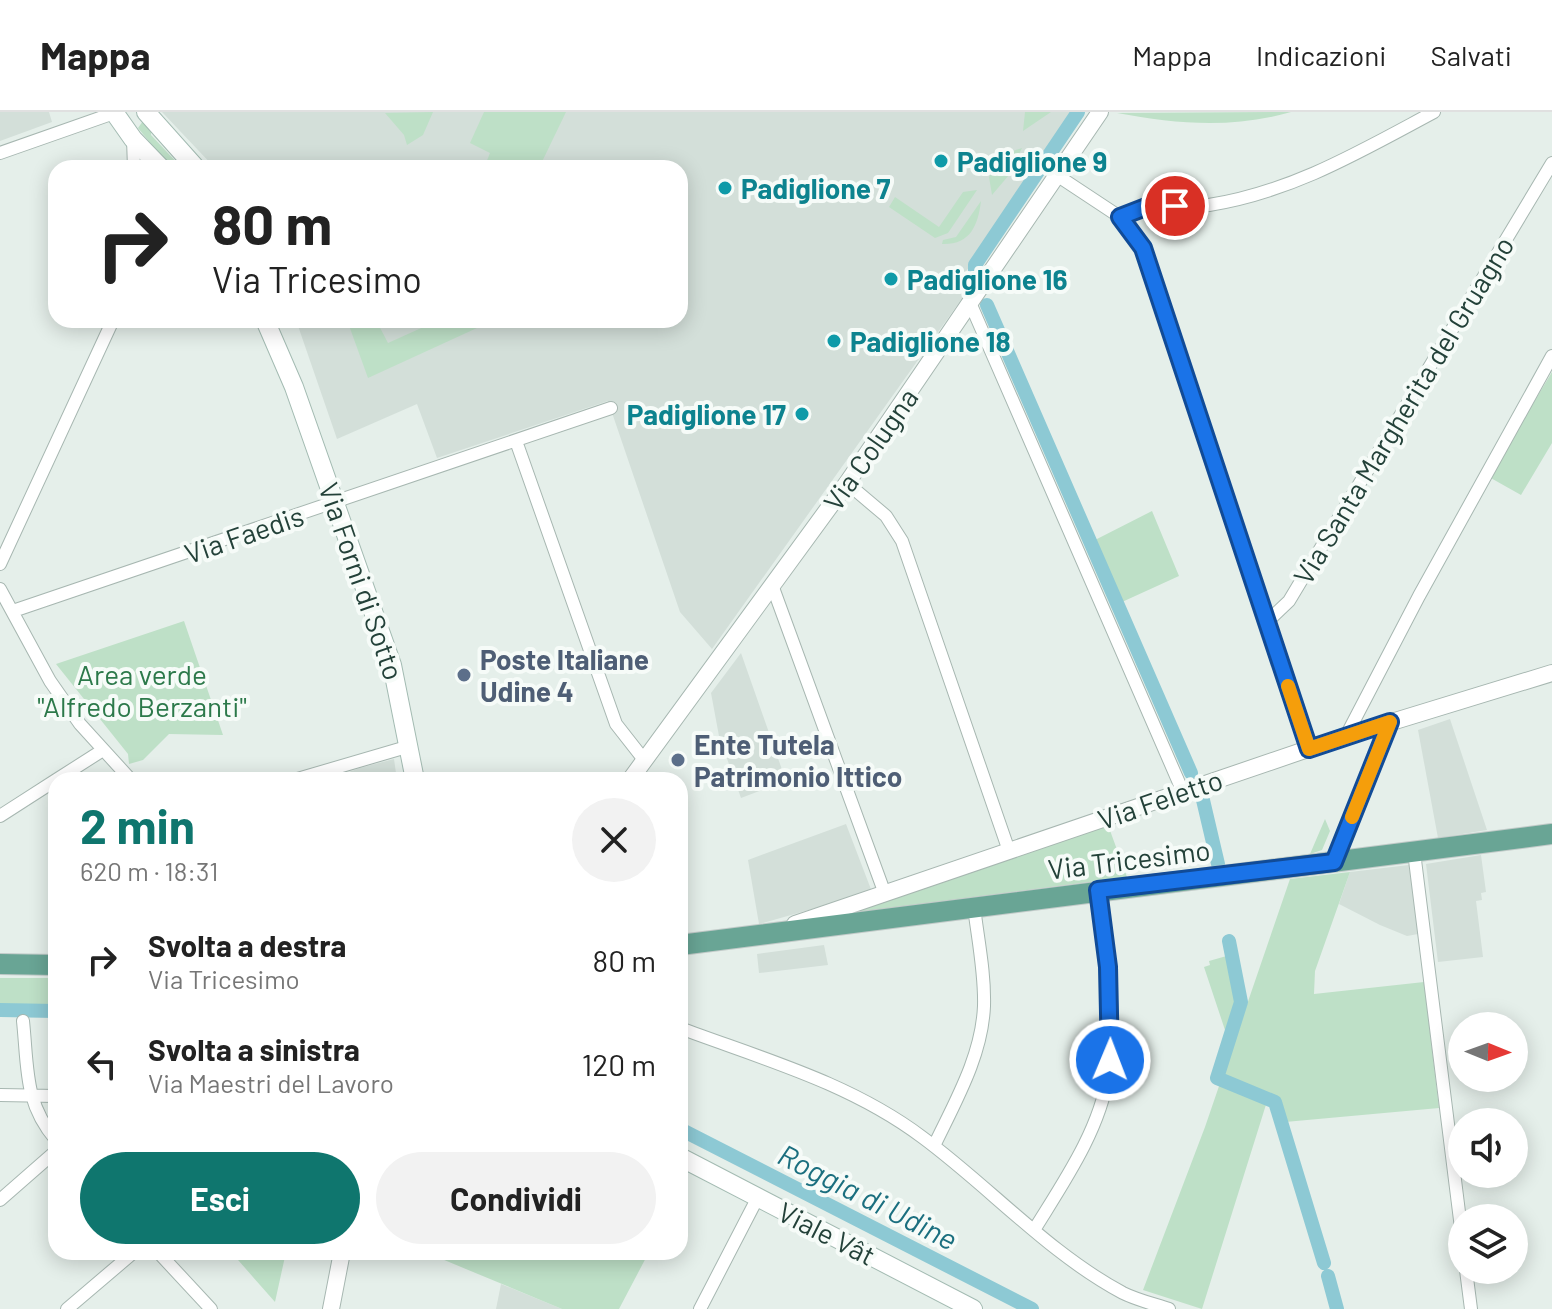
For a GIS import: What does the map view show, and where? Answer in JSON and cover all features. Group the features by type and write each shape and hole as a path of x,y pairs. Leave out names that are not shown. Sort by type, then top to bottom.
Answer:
{"main road":[{"path":"154,160 121,122 145,112 189,160"},
{"name":"Via Forni di Sotto","path":"268,328 294,387 392,665 414,772"},
{"name":"Via Forni di Sotto","path":"281,328 294,387"},
{"name":"Via Tricesimo","path":"688,944 1552,834"},
{"path":"0,964 48,965"},
{"name":"Viale Vât","path":"688,1161 973,1309"}],"street":[{"name":"Via Colugna","path":"636,772 847,483 1100,112"},
{"path":"1120,217 1151,205 1198,206 1243,200 1298,182 1434,112"},
{"path":"0,153 121,122 132,160"},
{"name":"Via Santa Margherita del Gruagno","path":"1268,621 1289,601 1552,163"},
{"path":"1058,176 1120,217 1143,248 1309,749"},
{"path":"971,305 1193,788"},
{"path":"0,564 6,540 109,328"},
{"path":"1346,736 1419,596 1552,356"},
{"name":"Via Faedis","path":"13,611 611,408"},
{"path":"516,441 616,724 645,761"},
{"path":"847,483 886,516 902,541 1009,851"},
{"path":"772,585 885,894"},
{"path":"0,589 50,681 124,772"},
{"name":"Via Feletto","path":"771,932 1346,736 1552,673"},
{"path":"1334,862 1390,722"},
{"path":"321,772 410,746"},
{"path":"69,772 103,750"},
{"path":"0,816 48,785"},
{"path":"1414,852 1458,1204"},
{"path":"1034,1230 1071,1167 1098,1111 1108,1078 1112,1042 1109,982 1098,890"},
{"path":"934,1146 964,1082 980,1031 983,984 974,907"},
{"path":"23,1021 31,1096 38,1120 48,1131"},
{"path":"688,1031 852,1093 934,1146 1034,1230 1125,1294 1169,1309"},
{"path":"0,1095 48,1096"},
{"path":"0,1200 48,1158"},
{"path":"700,1309 758,1197"},
{"path":"67,1309 125,1260"},
{"path":"166,1260 207,1304 191,1309"},
{"path":"331,1309 340,1260"},
{"path":"1468,1284 1471,1309"}],"shaded area":[{"path":"0,112 49,112 52,122 0,141"},
{"path":"162,112 1073,112 965,273 968,290 712,649 680,612 608,401 437,458 417,404 337,439 299,328 688,328 688,160 207,160"},
{"path":"741,653 786,781 741,798 719,736 711,693"},
{"path":"1450,719 1487,830 1438,838 1418,730"},
{"path":"394,759 396,772 349,772"},
{"path":"846,824 872,892 759,924 748,860"},
{"path":"1481,855 1486,892 1481,893 1482,900 1476,901 1483,957 1438,962 1426,864"},
{"path":"1409,865 1418,934 1407,936 1339,904 1350,872"},
{"path":"824,945 828,965 759,973 757,954"},
{"path":"501,1284 562,1309 496,1309"}],"green space":[{"path":"433,112 423,135 407,145 404,135 385,113"},
{"path":"484,112 566,112 543,160 487,160 490,153 470,143"},
{"path":"1025,112 1051,112 1023,131"},
{"path":"1291,112 1226,123 1161,120 1117,113"},
{"path":"143,121 151,126 151,135 174,160 164,160 138,128"},
{"path":"1022,148 1009,175 992,195 989,177 1004,154"},
{"path":"977,190 948,233 935,238 889,207 895,197 939,227 963,192"},
{"path":"981,201 971,232 959,241 942,244 943,240 956,237"},
{"path":"350,328 380,328 388,343 421,328 477,328 368,378"},
{"path":"1552,372 1552,443 1521,495 1489,477"},
{"path":"1152,511 1179,576 1122,602 1095,540"},
{"name":"Area verde \"Alfredo Berzanti\"","path":"184,621 223,735 169,734 143,760 129,764 128,754 56,664"},
{"path":"1325,819 1330,831 1322,850 1310,854"},
{"path":"1108,825 1127,877 842,914"},
{"path":"1350,872 1315,971 1314,994 1424,982 1439,1108 1285,1122 1277,1099 1269,1095 1202,1309 1143,1290 1205,1127 1290,879"},
{"path":"1230,955 1239,1002 1227,1036 1204,967 1210,965 1209,961"},
{"path":"0,978 48,978 48,1007 0,1005"},
{"path":"238,1260 284,1260 275,1302"},
{"path":"444,1260 645,1260 619,1309 562,1309"}],"waterway":[{"path":"975,276 975,265 1078,112"},
{"path":"987,305 1191,773"},
{"path":"1203,800 1218,864"},
{"path":"1229,941 1241,1002 1217,1078 1275,1102 1324,1263"},
{"name":"Roggia di Udine","path":"0,1010 48,1011"},
{"name":"Roggia di Udine","path":"688,1133 1032,1309"},
{"path":"1328,1276 1337,1309"}],"slow traffic":[{"path":"1288,686 1309,749 1390,722 1352,817"}],"place":[{"name":"Padiglione 9","path":"941,161"},
{"name":"Padiglione 7","path":"725,188"},
{"name":"Padiglione 16","path":"891,279"},
{"name":"Padiglione 18","path":"834,341"},
{"name":"Padiglione 17","path":"802,414"},
{"name":"Poste Italiane Udine 4","path":"464,675"},
{"name":"Ente Tutela Patrimonio Ittico","path":"678,760"}],"route":[{"path":"1110,1060 1108,967 1098,890 1334,862 1390,722 1309,749 1143,248 1120,217 1128,211 1151,205 1175,206"}]}
